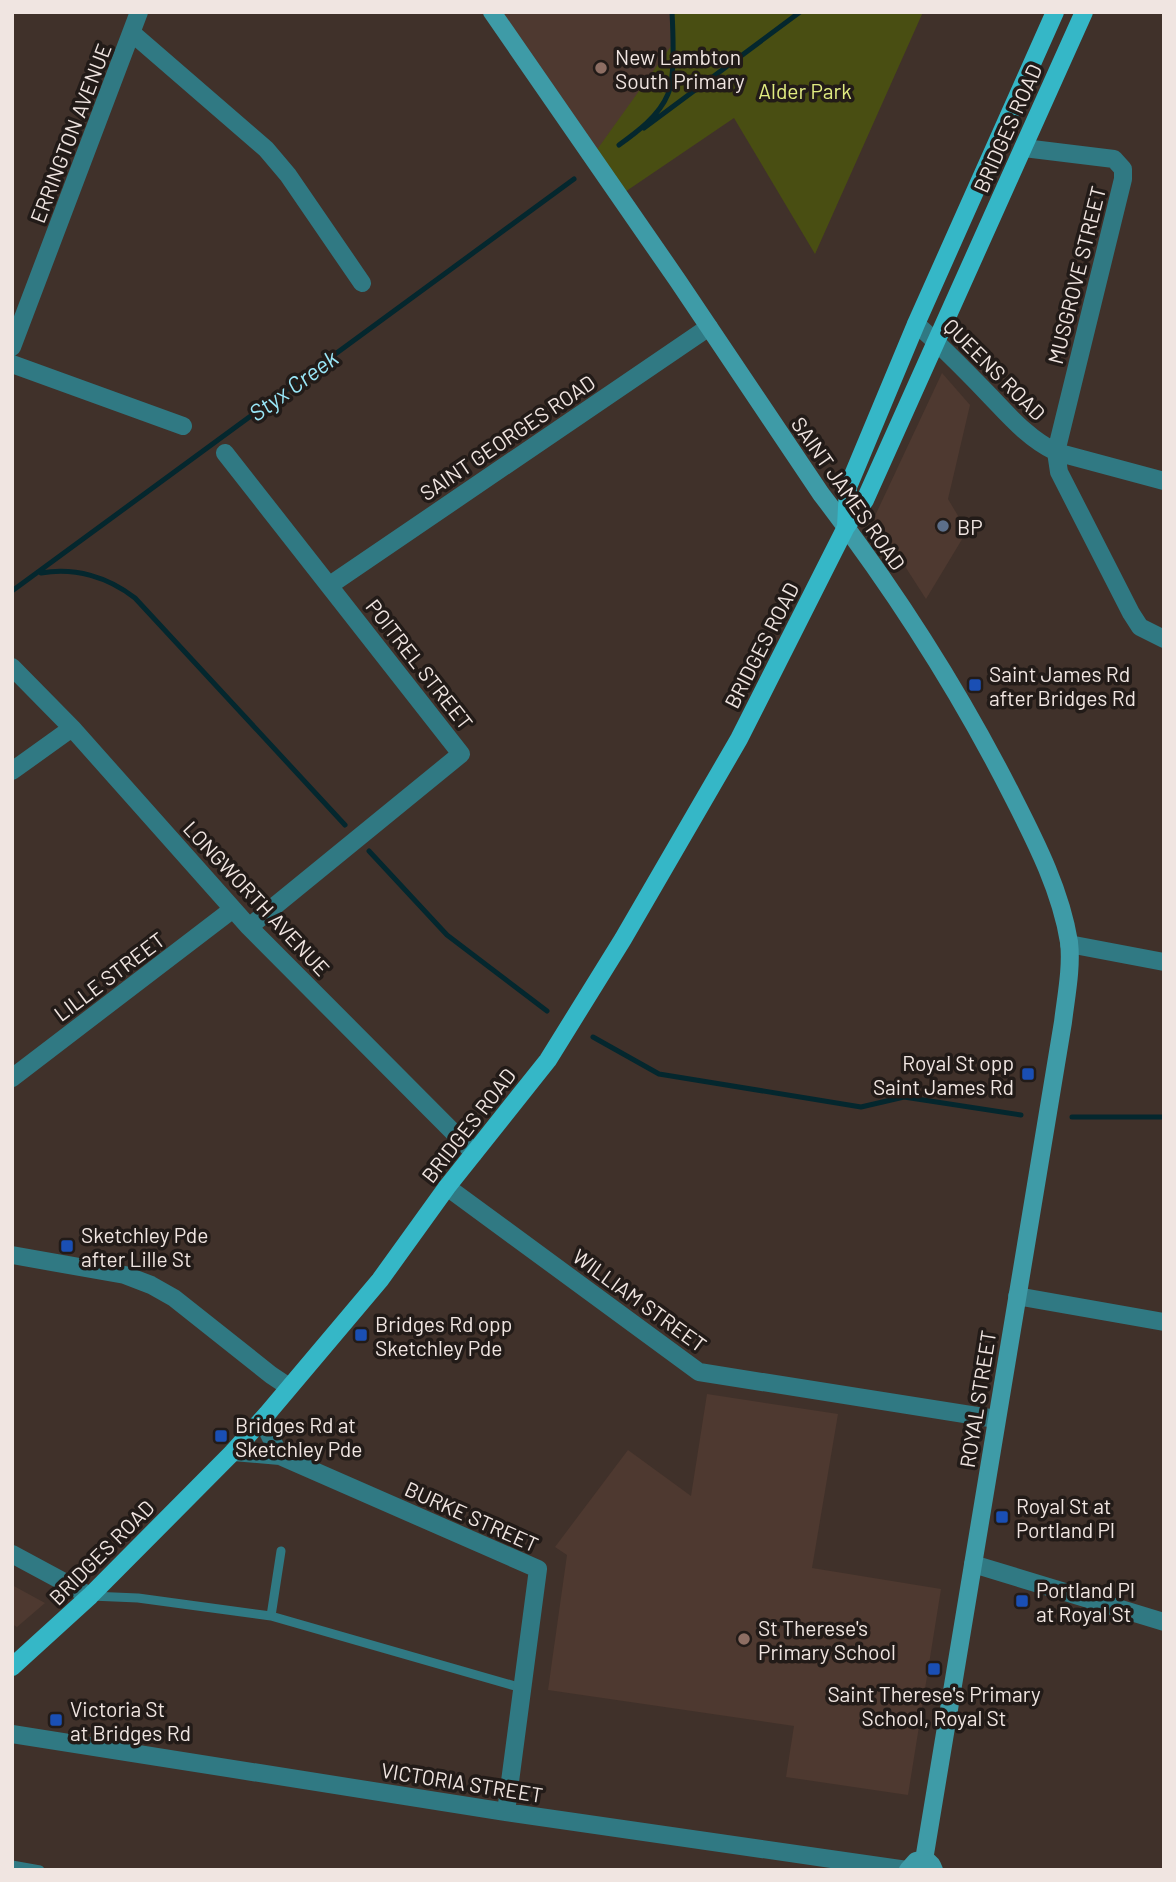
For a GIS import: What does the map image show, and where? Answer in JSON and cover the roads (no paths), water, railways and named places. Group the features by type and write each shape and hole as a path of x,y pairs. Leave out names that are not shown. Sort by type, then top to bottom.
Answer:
{"main road":[{"name":"SAINT JAMES ROAD","path":"492,12 949,681 983,737 1032,835 1059,902 1069,944"},
{"name":"BRIDGES ROAD","path":"846,527 848,487 916,324 1055,12"},
{"name":"BRIDGES ROAD","path":"12,1667 90,1596 262,1420 380,1280 447,1187 548,1059 739,739 846,527 865,500 1084,12"},
{"name":"ROYAL STREET","path":"929,1865 996,1419 1063,1022 1069,944"},
{"path":"907,1870 912,1863 929,1865"}],"street":[{"name":"ERRINGTON AVENUE","path":"12,347 19,312 139,12"},
{"path":"132,33 266,149 288,175 362,284"},
{"name":"MUSGROVE STREET","path":"1024,148 1114,159 1123,169 1123,179 1056,452"},
{"name":"QUEENS ROAD","path":"916,324 1041,445 1056,452 1164,481"},
{"name":"SAINT GEORGES ROAD","path":"330,584 709,327"},
{"path":"12,364 183,426"},
{"path":"1056,452 1059,472 1131,613 1140,627 1164,639"},
{"name":"POITREL STREET","path":"225,453 461,754 249,927"},
{"name":"LONGWORTH AVENUE","path":"12,667 72,728 249,927 474,1153"},
{"path":"12,771 72,728"},
{"name":"LILLE STREET","path":"12,1078 233,909"},
{"path":"1069,944 1164,962"},
{"name":"WILLIAM STREET","path":"447,1187 699,1372 996,1419"},
{"path":"12,1255 125,1275 151,1285 174,1298 289,1387"},
{"path":"1017,1296 1164,1322"},
{"path":"262,1420 280,1456"},
{"name":"BURKE STREET","path":"233,1452 280,1456 538,1569 506,1812"},
{"path":"12,1554 90,1596"},
{"path":"973,1564 1164,1622"},
{"name":"VICTORIA STREET","path":"12,1734 506,1812 907,1870"}],"lane":[{"path":"271,1616 281,1550"},
{"path":"90,1596 138,1598 271,1616 522,1688"},
{"path":"12,1866 40,1870"}],"waterway":[{"name":"Styx Creek","path":"619,145 653,116 668,94 673,66 672,12"},
{"path":"644,128 800,12"},
{"name":"Styx Creek","path":"12,591 574,179"},
{"path":"41,573 66,571 91,575 114,584 135,598 345,825"},
{"path":"369,851 447,935 547,1011"},
{"path":"593,1037 659,1074 861,1107 904,1097 1021,1115"},
{"path":"1072,1117 1164,1117"}],"place":[{"name":"New Lambton South Primary","path":"601,68"},
{"name":"BP","path":"943,526"},
{"name":"Saint James Rd after Bridges Rd","path":"975,685"},
{"name":"Royal St opp Saint James Rd","path":"1028,1074"},
{"name":"Sketchley Pde after Lille St","path":"67,1246"},
{"name":"Bridges Rd opp Sketchley Pde","path":"361,1335"},
{"name":"Bridges Rd at Sketchley Pde","path":"221,1436"},
{"name":"Royal St at Portland Pl","path":"1002,1517"},
{"name":"Portland Pl at Royal St","path":"1022,1601"},
{"name":"St Therese's Primary School","path":"744,1639"},
{"name":"Saint Therese's Primary School, Royal St","path":"934,1669"},
{"name":"Victoria St at Bridges Rd","path":"56,1720"}],"park label":[{"name":"Alder Park","path":"805,90"}]}
